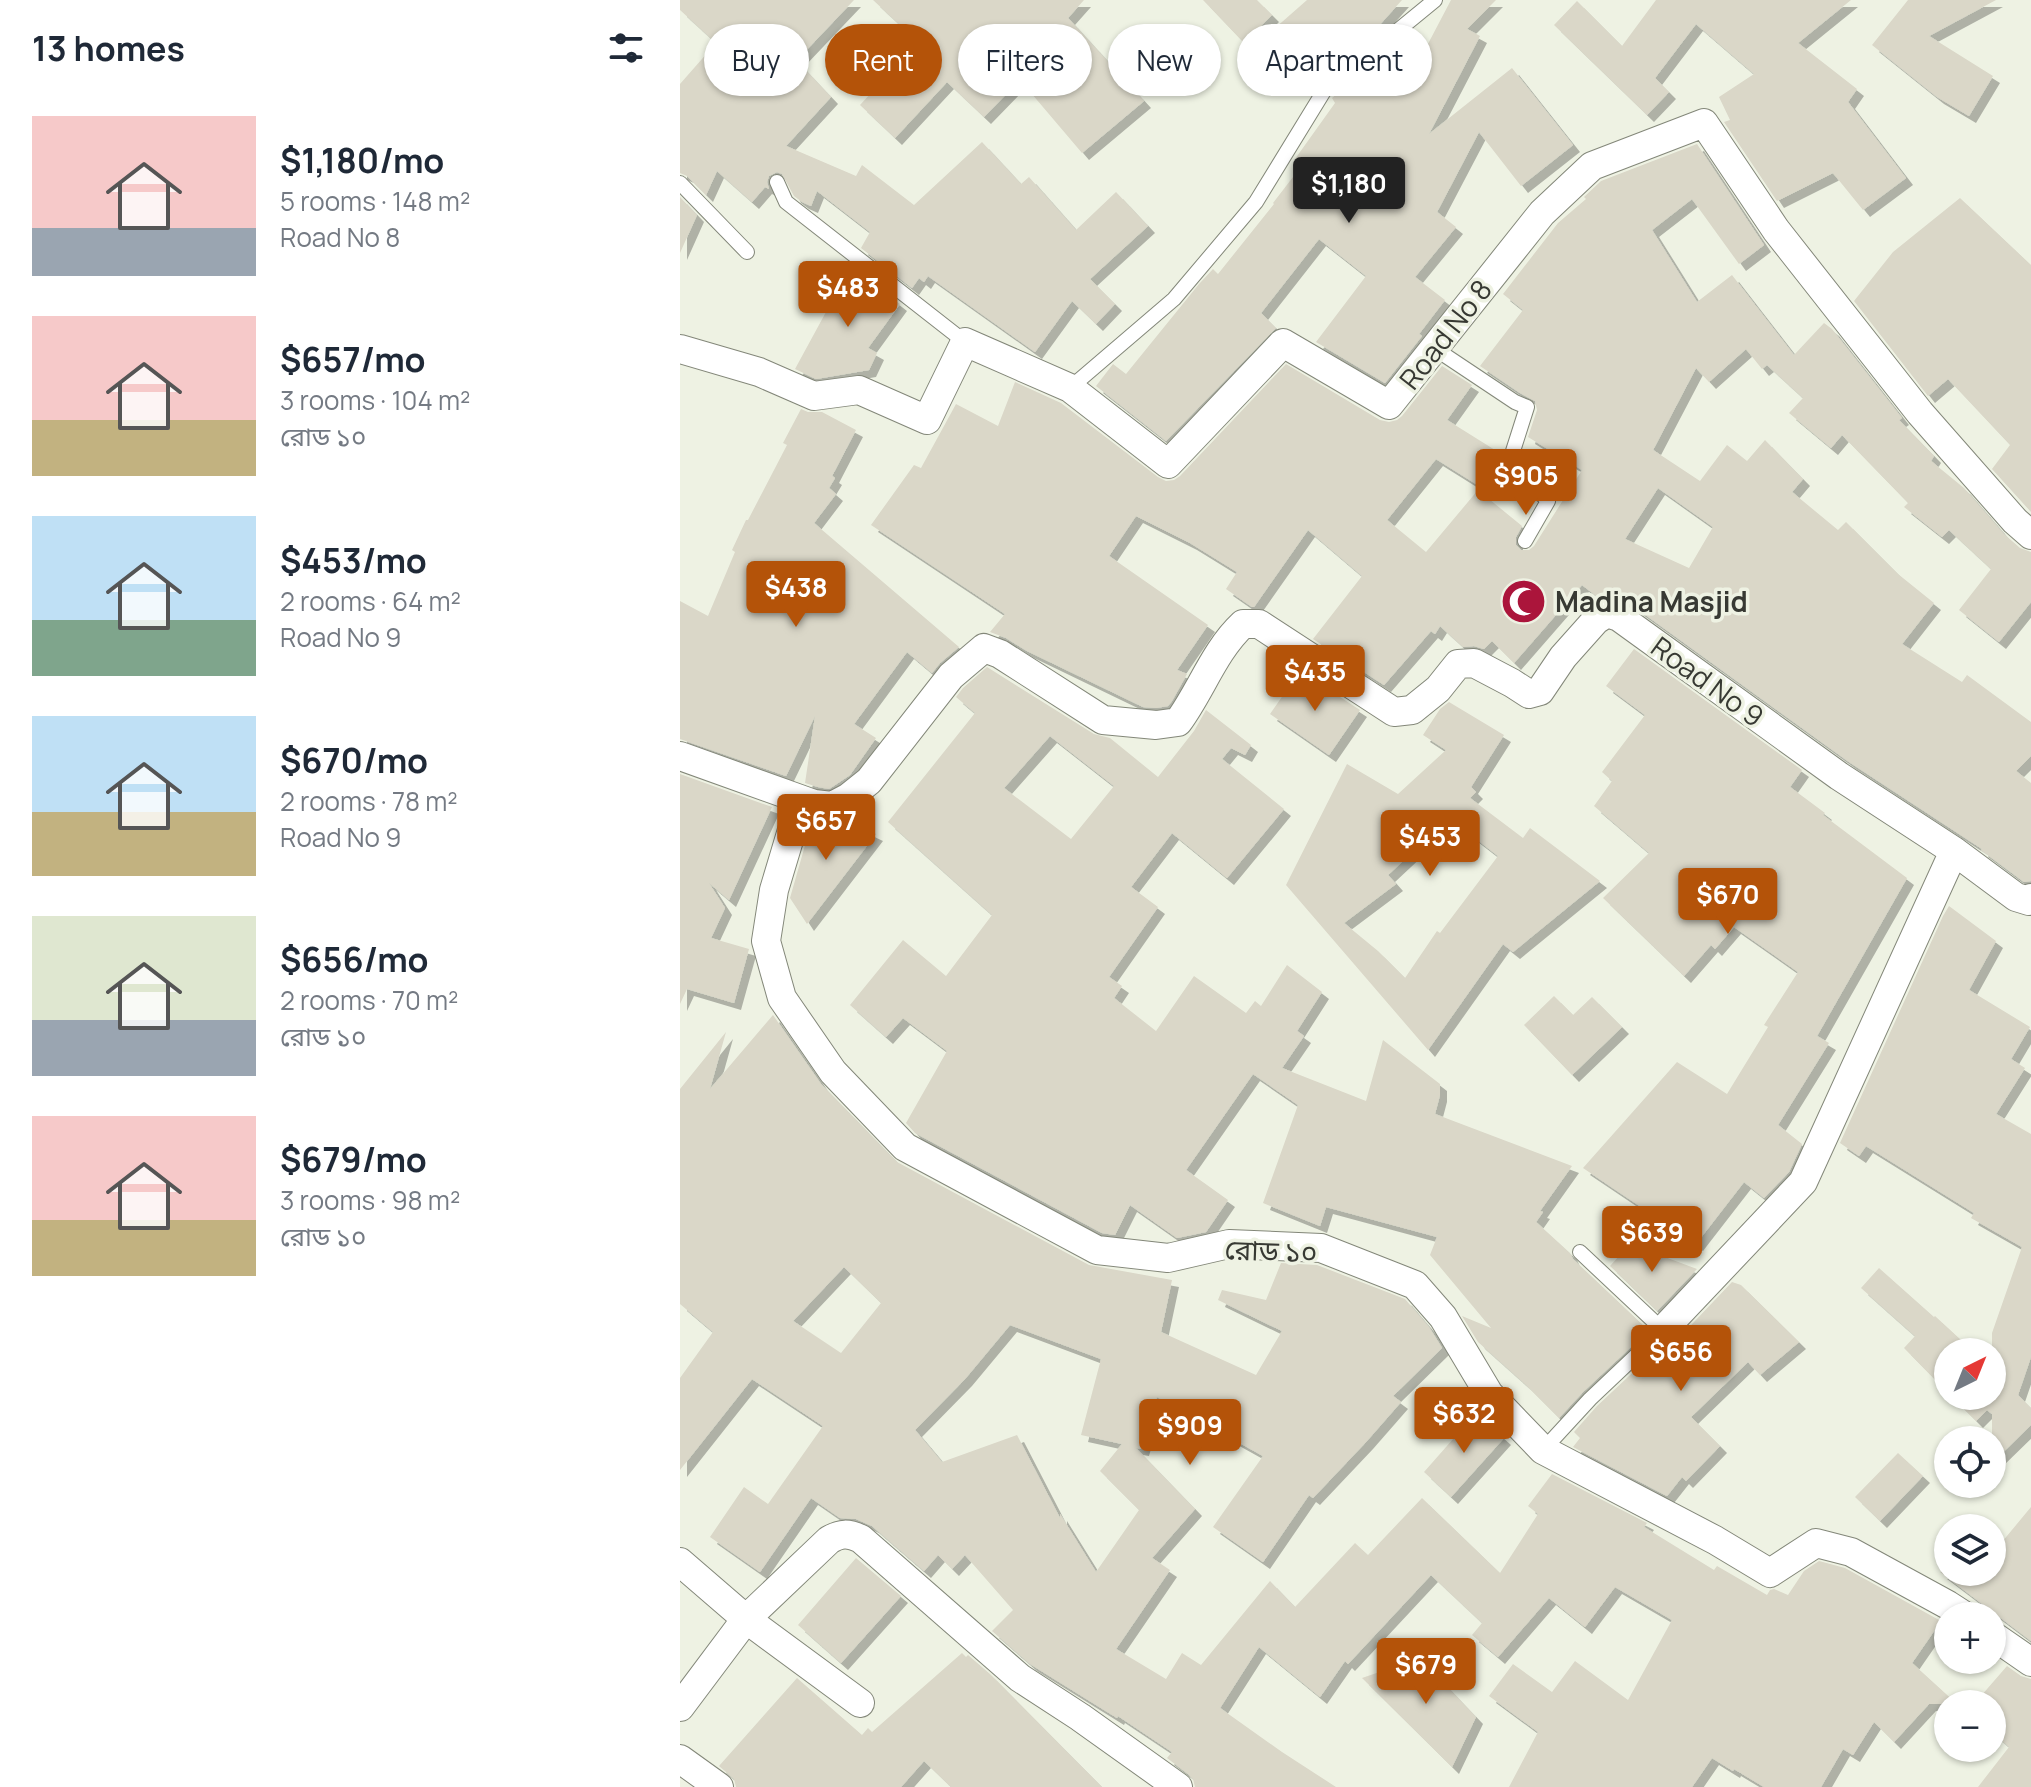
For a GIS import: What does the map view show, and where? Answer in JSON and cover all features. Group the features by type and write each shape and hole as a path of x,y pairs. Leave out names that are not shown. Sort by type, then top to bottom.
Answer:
{"street":[{"name":"Road No 8","path":"965,342 1070,388 1168,464 1283,343 1389,405 1542,213 1592,166 1704,123 1776,230 1920,413 2015,521 2031,535"},
{"path":"680,349 759,372 814,396 859,390 927,420 965,342"},
{"name":"Road No 9","path":"801,800 832,806 869,781 951,676 984,648 1000,654 1103,720 1156,725 1178,722 1232,634 1243,624 1259,624 1394,712 1412,710 1438,689 1458,664 1474,663 1529,694 1540,691 1571,647 1596,620 1607,613 1619,617 1839,776 1954,851 2016,897 2029,901 2031,898"},
{"path":"680,756 801,800"},
{"name":"রোড ১০","path":"801,800 774,890 766,941 782,998 833,1072 905,1147 1097,1250 1168,1258 1229,1244 1321,1248 1415,1285 1443,1317 1489,1394 1543,1450 1715,1540 1770,1573 1816,1543 1851,1552 1943,1602"},
{"path":"1663,1330 1803,1182 1954,851"},
{"path":"680,1707 746,1619 840,1533 861,1539 1020,1678 1178,1787"},
{"path":"680,1562 746,1619 860,1703"},
{"path":"2006,1645 2031,1662"},
{"path":"680,1759 719,1787"}],"lane":[{"path":"1070,388 1174,299 1256,202 1324,91 1435,0"},
{"path":"777,182 786,202 965,342"},
{"path":"680,183 747,252"},
{"path":"1434,348 1527,407 1513,451 1516,468 1548,501 1525,541"},
{"path":"1543,1450 1590,1399 1663,1330 1580,1252"}],"building":[{"path":"680,0 854,0 831,24 825,24 825,31 809,47 809,24 704,24 704,32 680,10"},
{"path":"873,0 1084,0 1068,18 1073,24 958,24 958,92 947,82 942,87 942,24 899,24"},
{"path":"1203,0 1257,0 1272,15 1263,24 1237,24 1237,36"},
{"path":"1307,0 1402,0 1380,24 1280,24"},
{"path":"1451,0 1496,0 1467,29 1480,36 1429,134 1512,68 1573,145 1521,186 1479,132 1437,212 1456,227 1415,277 1445,300 1419,334 1422,336 1385,383 1316,342 1366,276 1319,239 1261,313 1276,328 1166,441 1096,386 1113,364 1126,374 1199,284 1213,269 1218,274 1303,164 1295,159 1335,103 1332,98 1432,96 1432,36"},
{"path":"1656,0 1851,0 1798,43 1857,89 1848,102 1906,178 1863,210 1833,173 1777,201 1724,122 1730,120 1719,97 1754,74 1696,24 1655,78 1669,92 1647,115 1554,25 1577,1 1622,46"},
{"path":"1908,0 1996,0 1929,36 1993,76 1969,116 1937,97 1872,45"},
{"path":"1092,44 1108,62 1108,96 1139,96 1144,101 1082,153 1034,96 1092,96"},
{"path":"704,57 704,96 809,96 809,74 825,91 825,96 831,97 786,146 856,176 862,165 914,205 982,142 1021,184 1029,177 1076,230 1116,192 1148,226 1090,279 1115,304 1096,324 1072,301 1035,352 928,276 924,282 919,278 912,288 861,248 870,232 817,191 811,206 802,202 794,196 782,174 777,172 769,176 769,189 765,187 752,202 717,171 706,195 680,173 680,84"},
{"path":"868,96 934,96 895,138 860,105"},
{"path":"962,96 1004,96 984,117"},
{"path":"1697,144 1764,245 1739,264 1692,199 1652,230 1697,302 1732,275 1794,355 1824,323 1902,418 1899,420 1934,456 1931,461 1964,488 2004,534 2020,548 2031,552 2031,602 1999,642 1959,610 1991,569 1949,530 1942,537 1904,507 1908,503 1842,435 1831,448 1789,413 1803,398 1767,365 1762,369 1746,349 1709,382 1696,368 1653,450 1700,481 1727,445 1747,461 1765,440 1803,479 1792,492 1838,530 1846,522 1898,574 1934,603 1902,644 1962,682 1967,675 2031,722 2031,756 2016,771 2031,783 2031,881 2024,882 1982,849 1849,762 1629,603 1612,597 1599,598 1582,585 1514,663 1492,641 1484,649 1463,647 1440,626 1435,634 1431,631 1384,685 1313,639 1362,576 1308,530 1252,607 1226,589 1237,572 1190,543 1136,516 1109,556 1208,625 1177,670 1187,674 1172,701 1168,706 1143,707 990,632 1005,614 871,525 914,465 921,468 956,404 998,426 1015,382 1061,403 1166,481 1180,476 1286,364 1380,420 1389,422 1402,416 1442,366 1472,385 1447,420 1504,457 1484,489 1436,459 1387,520 1426,552 1478,490 1522,526 1516,537 1516,545 1521,550 1529,550 1582,470 1528,437 1537,410 1535,401 1480,366 1523,310 1503,294 1558,223 1601,181","holes":["1658,488 1713,527 1689,568 1625,539"]},
{"path":"680,197 697,215 680,253"},
{"path":"1960,198 2031,265 2031,512 1992,469 2010,445 1948,379 1928,396 1854,301 1893,252"},
{"path":"851,266 900,304 868,348 877,353 869,370 816,379 795,369"},
{"path":"801,409 822,412 856,430 832,476 835,478 829,488 836,494 814,523 959,647 932,673 907,652 854,724 876,738 850,775 829,789 805,783 815,716 786,776 680,739 680,601 708,616 735,552 732,550 787,445 783,443"},
{"path":"1634,649 1802,770 1790,787 1907,878 1817,1036 1829,1043 1778,1125 1802,1144 1789,1172 1764,1198 1744,1182 1696,1244 1583,1168 1677,1062 1727,1094 1768,1027 1764,1025 1798,972 1734,927 1715,949 1711,945 1684,976 1603,898 1649,853 1594,806 1612,781 1602,772 1645,715 1606,686"},
{"path":"987,667 1094,734 1110,738 1158,777 1194,731 1206,710 1251,745 1245,755 1231,748 1222,759 1284,809 1227,878 1172,833 1131,887 1158,907 1109,977 1122,986 1114,998 1156,1031 1194,976 1246,1013 1255,1001 1261,1006 1287,965 1322,992 1297,1031 1304,1036 1282,1068 1366,1101 1383,1040 1440,1084 1435,1114 1572,1166 1540,1211 1543,1212 1536,1222 1647,1332 1559,1418 1478,1342 1462,1316 1491,1328 1430,1255 1437,1237 1326,1207 1320,1226 1263,1203 1298,1105 1253,1074 1186,1170 1228,1200 1206,1232 1177,1238 1130,1205 1115,1235 1102,1233 915,1133 906,1123 947,1051 903,1018 886,1037 850,1005 903,940 946,976 992,915 888,822 975,713 956,697","holes":["1050,736 1114,786 1071,839 1004,788"]},
{"path":"1300,671 1360,710 1329,755 1270,714"},
{"path":"1449,702 1504,735 1471,787 1476,792 1470,798 1523,838 1530,828 1600,881 1513,952 1503,944 1428,1050 1286,885 1347,764 1398,794 1446,750 1423,735 1440,709","holes":["1449,818 1498,856 1440,933 1437,931 1405,978 1344,923 1396,884 1388,875"]},
{"path":"680,774 772,807 729,900 709,883 725,908 711,938 749,949 734,1003 687,989 680,1004"},
{"path":"844,819 876,834 807,924 790,898 812,821 831,823"},
{"path":"1949,906 1996,941 1969,990 2030,1027 2011,1059 2025,1068 1996,1114 2031,1134 2031,1357 2018,1395 2031,1408 2031,1425 2006,1449 2006,1426 1992,1426 1992,1414 1987,1410 2006,1410 2006,1338 1992,1338 1992,1333 2022,1247 1971,1218 1974,1213 1866,1146 1859,1156 1840,1143"},
{"path":"1554,996 1573,1015 1592,997 1622,1027 1572,1075 1524,1025"},
{"path":"773,1015 821,1084 897,1162 1089,1265 1172,1280 1161,1332 1256,1375 1282,1331 1218,1300 1222,1290 1266,1300 1281,1263 1317,1265 1405,1299 1429,1327 1442,1348 1393,1396 1401,1402 1366,1442 1313,1498 1309,1495 1263,1562 1213,1527 1263,1456 1157,1397 1142,1449 1136,1448 1195,1509 1152,1558 1170,1570 1116,1649 1166,1679 1182,1653 1201,1665 1270,1581 1295,1607 1355,1543 1368,1555 1422,1498 1500,1573 1538,1514 1528,1506 1552,1474 1647,1523 1644,1527 1714,1570 1717,1566 1767,1595 1774,1589 1788,1595 1804,1571 1819,1561 1845,1568 1934,1617 1934,1631 1912,1663 1942,1690 1934,1690 1934,1704 1929,1704 1894,1742 1874,1722 1853,1755 1843,1749 1821,1787 1764,1787 1712,1758 1692,1787 1509,1787 1538,1732 1489,1696 1513,1664 1552,1692 1575,1661 1628,1700 1672,1620 1615,1587 1585,1627 1549,1598 1498,1657 1472,1635 1482,1623 1431,1575 1348,1664 1345,1661 1320,1697 1259,1647 1220,1708 1336,1787 1195,1787 1193,1779 1167,1758 1172,1752 1030,1664 992,1631 1013,1610 965,1555 952,1569 938,1555 924,1571 872,1526 856,1519 840,1518 811,1498 760,1572 710,1537 744,1487 768,1504 823,1426 752,1379 680,1470 680,1378 713,1332 680,1304 680,1089 726,1032 710,1089","holes":["844,1267 881,1303 841,1353 793,1321","1010,1325 1101,1359 1081,1435 1122,1444 1100,1471 1139,1510 1096,1572 1060,1514 1060,1518 1017,1435 942,1462 915,1430 965,1379"]},
{"path":"1630,1244 1697,1269 1657,1311 1610,1266"},
{"path":"1879,1268 1959,1338 1934,1338 1934,1379 1904,1348 1915,1336 1861,1288"},
{"path":"1732,1282 1741,1285 1799,1342 1760,1375 1748,1362 1691,1417 1720,1446 1686,1481 1682,1477 1667,1496 1573,1447 1580,1438 1574,1432 1597,1406 1660,1347 1675,1342"},
{"path":"1965,1410 1987,1410 1976,1421"},
{"path":"1476,1413 1504,1438 1451,1497 1424,1472"},
{"path":"1898,1453 1923,1476 1880,1521 1855,1497"},
{"path":"2031,1507 2031,1641 2006,1622 2006,1602 1980,1602 1958,1586 2006,1586 2006,1537"},
{"path":"856,1558 901,1596 841,1663 798,1625"},
{"path":"962,1653 990,1674 1102,1787 951,1787 924,1761 901,1787 736,1787 734,1779 719,1766 797,1678 862,1735 868,1728 872,1732"},
{"path":"1420,1658 1476,1717 1452,1767 1362,1678"},
{"path":"2006,1667 2031,1679 2031,1787 1978,1787 1997,1762 2006,1762 2009,1747 2006,1744 2006,1690 1986,1690 2000,1674 2006,1674"}],"place":[{"name":"Madina Masjid","path":"1524,601"}]}
